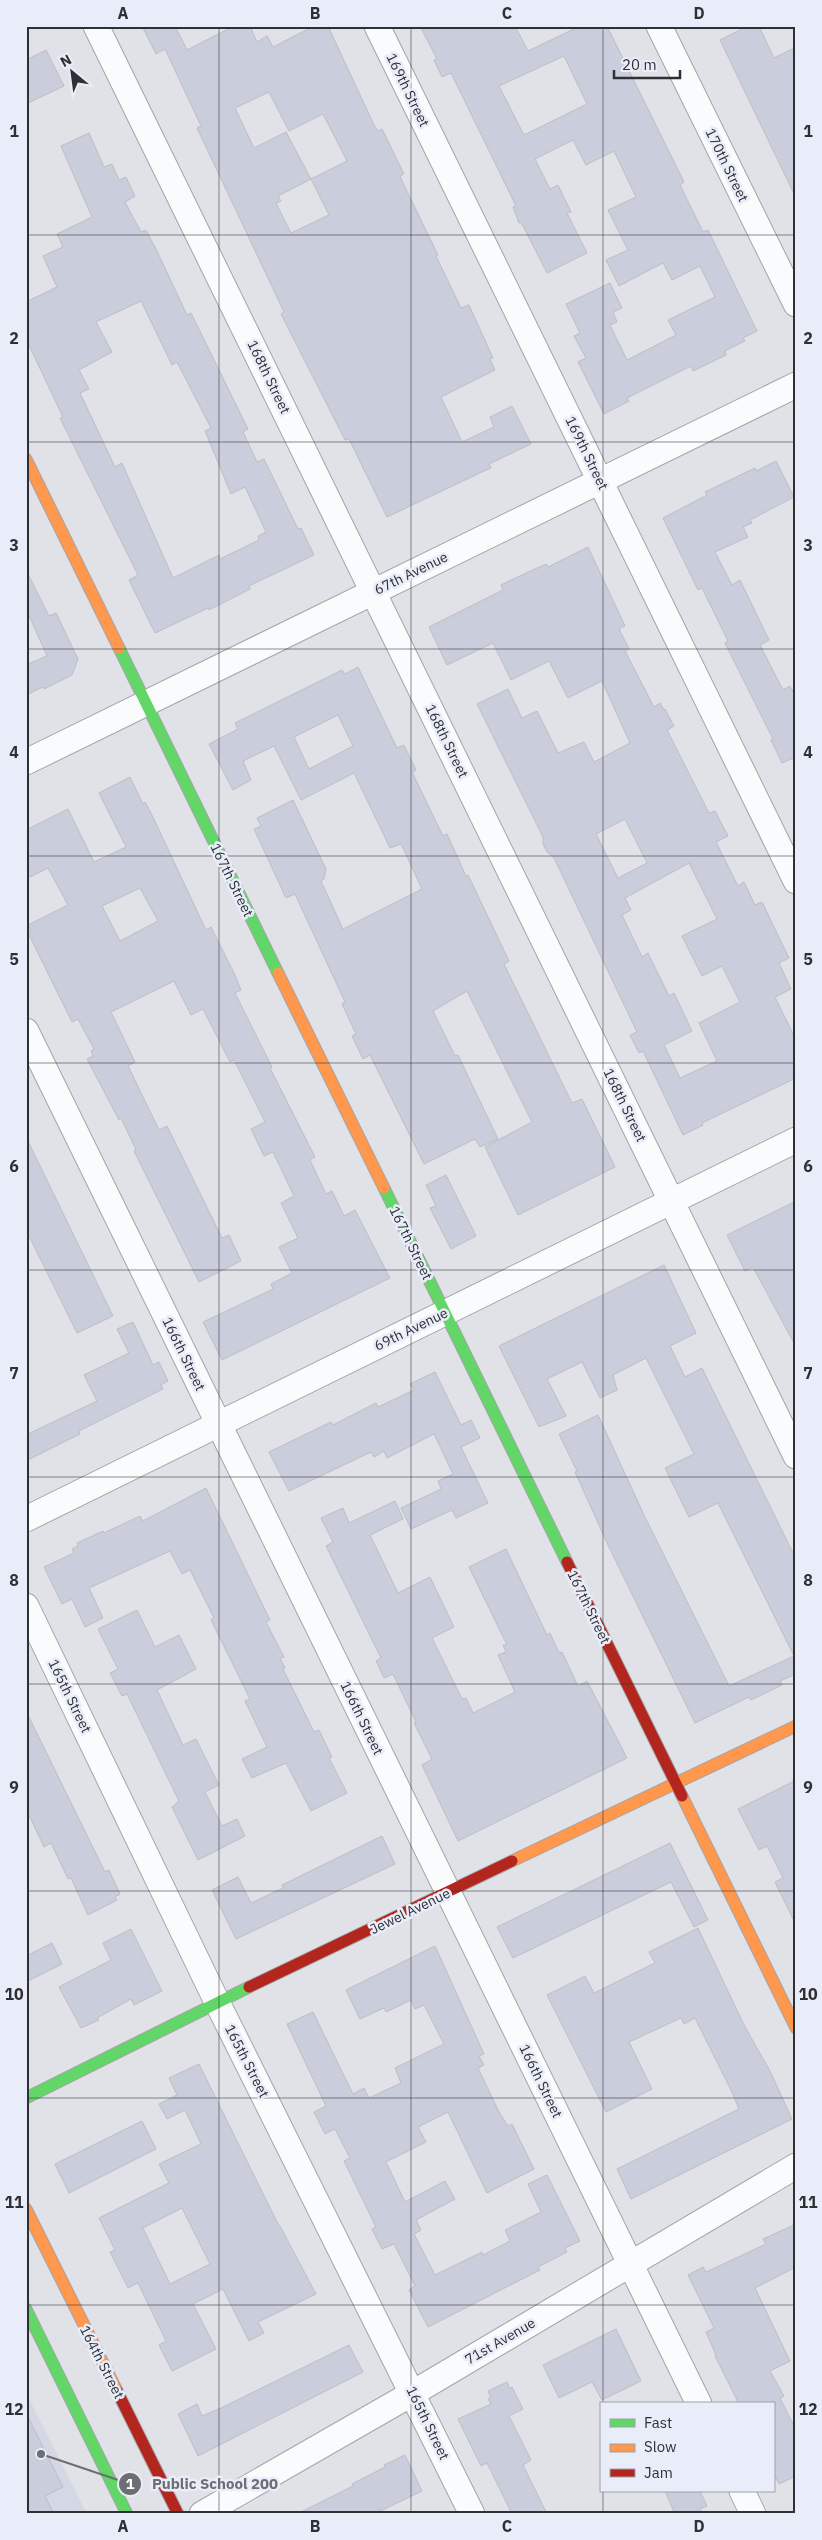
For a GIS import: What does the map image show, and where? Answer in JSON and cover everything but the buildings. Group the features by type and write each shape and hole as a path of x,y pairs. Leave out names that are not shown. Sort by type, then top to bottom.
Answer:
{"street":[{"name":"168th Street","path":"96,26 796,1456"},
{"name":"169th Street","path":"377,26 796,880"},
{"name":"170th Street","path":"659,26 796,304"},
{"name":"67th Avenue","path":"26,762 796,385"},
{"name":"167th Street","path":"26,459 796,2028"},
{"name":"166th Street","path":"26,1031 698,2402"},
{"name":"69th Avenue","path":"26,1518 796,1140"},
{"name":"165th Street","path":"26,1606 217,2002 472,2514"},
{"name":"Jewel Avenue","path":"26,2098 217,2002 796,1726"},
{"name":"71st Avenue","path":"202,2514 413,2393 796,2166"},
{"name":"164th Street","path":"26,2209 178,2514"},
{"path":"26,2309 127,2514"},
{"path":"742,2492 753,2514"}],"shaded area":[{"path":"26,2393 87,2514 26,2514"}],"traffic: fast":[{"path":"119,648 278,973"},
{"path":"384,1188 567,1562"},
{"path":"26,2098 249,1987"},
{"path":"26,2309 127,2514"}],"traffic: slow":[{"path":"26,459 119,648"},
{"path":"278,973 384,1188"},
{"path":"512,1861 796,1726"},
{"path":"682,1796 796,2028"},
{"path":"26,2209 117,2391"}],"traffic: jam":[{"path":"567,1562 682,1796"},
{"path":"249,1987 512,1861"},
{"path":"117,2391 178,2514"}],"place":[{"name":"Public School 200","path":"41,2454"}]}
